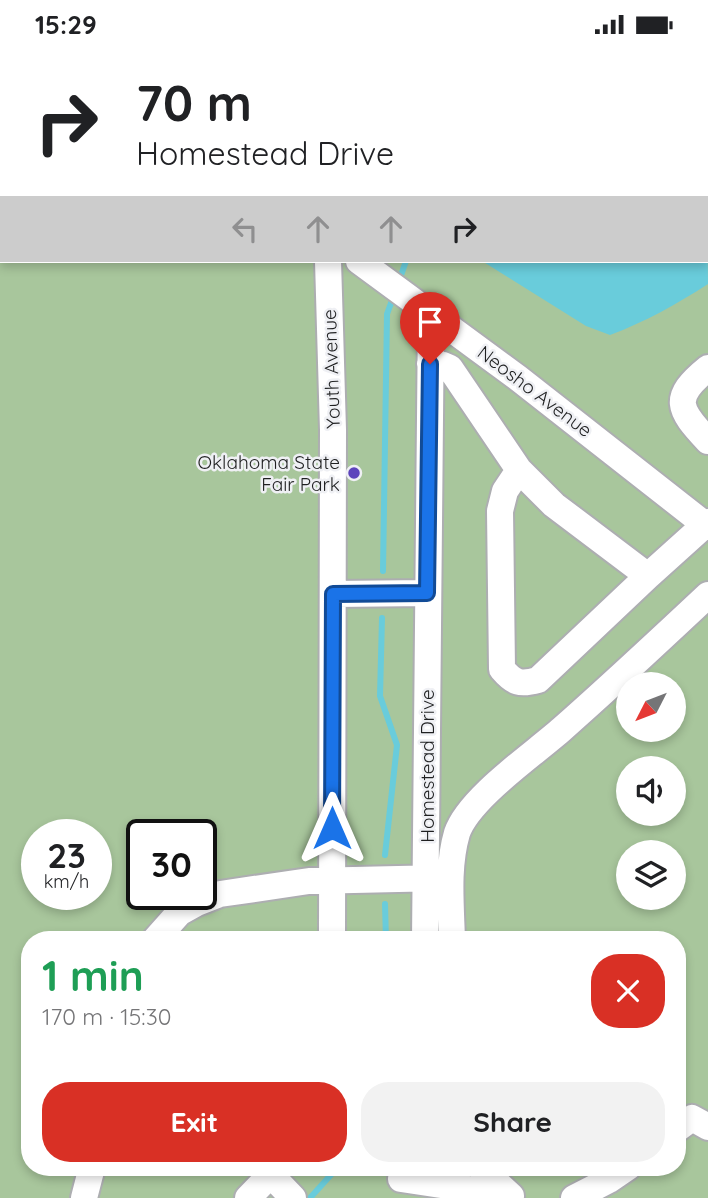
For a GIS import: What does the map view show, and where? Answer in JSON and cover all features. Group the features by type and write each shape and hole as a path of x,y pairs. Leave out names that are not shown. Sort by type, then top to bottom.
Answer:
{"street":[{"name":"Youth Avenue","path":"328,263 333,430 332,931"},
{"name":"Neosho Avenue","path":"362,263 540,395 707,524"},
{"name":"Homestead Drive","path":"427,931 439,878 427,593 431,314"},
{"path":"430,364 450,368 519,470 554,505 648,576"},
{"path":"708,367 683,393 682,402 691,423 708,441"},
{"path":"519,470 505,491 500,511 502,669 512,681 523,685 538,680 707,524"},
{"path":"333,594 427,593"},
{"path":"450,931 439,878 457,832 468,813 708,595"},
{"path":"163,931 179,913 197,902 220,894 288,883 439,878"},
{"path":"84,1198 90,1176"},
{"path":"490,1176 512,1196"},
{"path":"574,1198 615,1176"},
{"path":"400,1182 512,1196"},
{"path":"248,1198 282,1183"}],"green space":[{"name":"Oklahoma State Fair Park","path":"0,263 708,263 708,1198 0,1198"}],"water":[{"path":"485,263 708,263 708,284 660,312 610,335 586,326"}],"waterway":[{"path":"399,281 405,263"},
{"path":"383,571 387,314 394,295"},
{"path":"382,618 380,696 397,745 385,855"},
{"path":"385,904 386,931"},
{"path":"310,1198 330,1176"}],"place":[{"name":"Oklahoma State Fair Park","path":"354,473"}],"route":[{"path":"332,828 333,594 427,593 430,364"}]}
